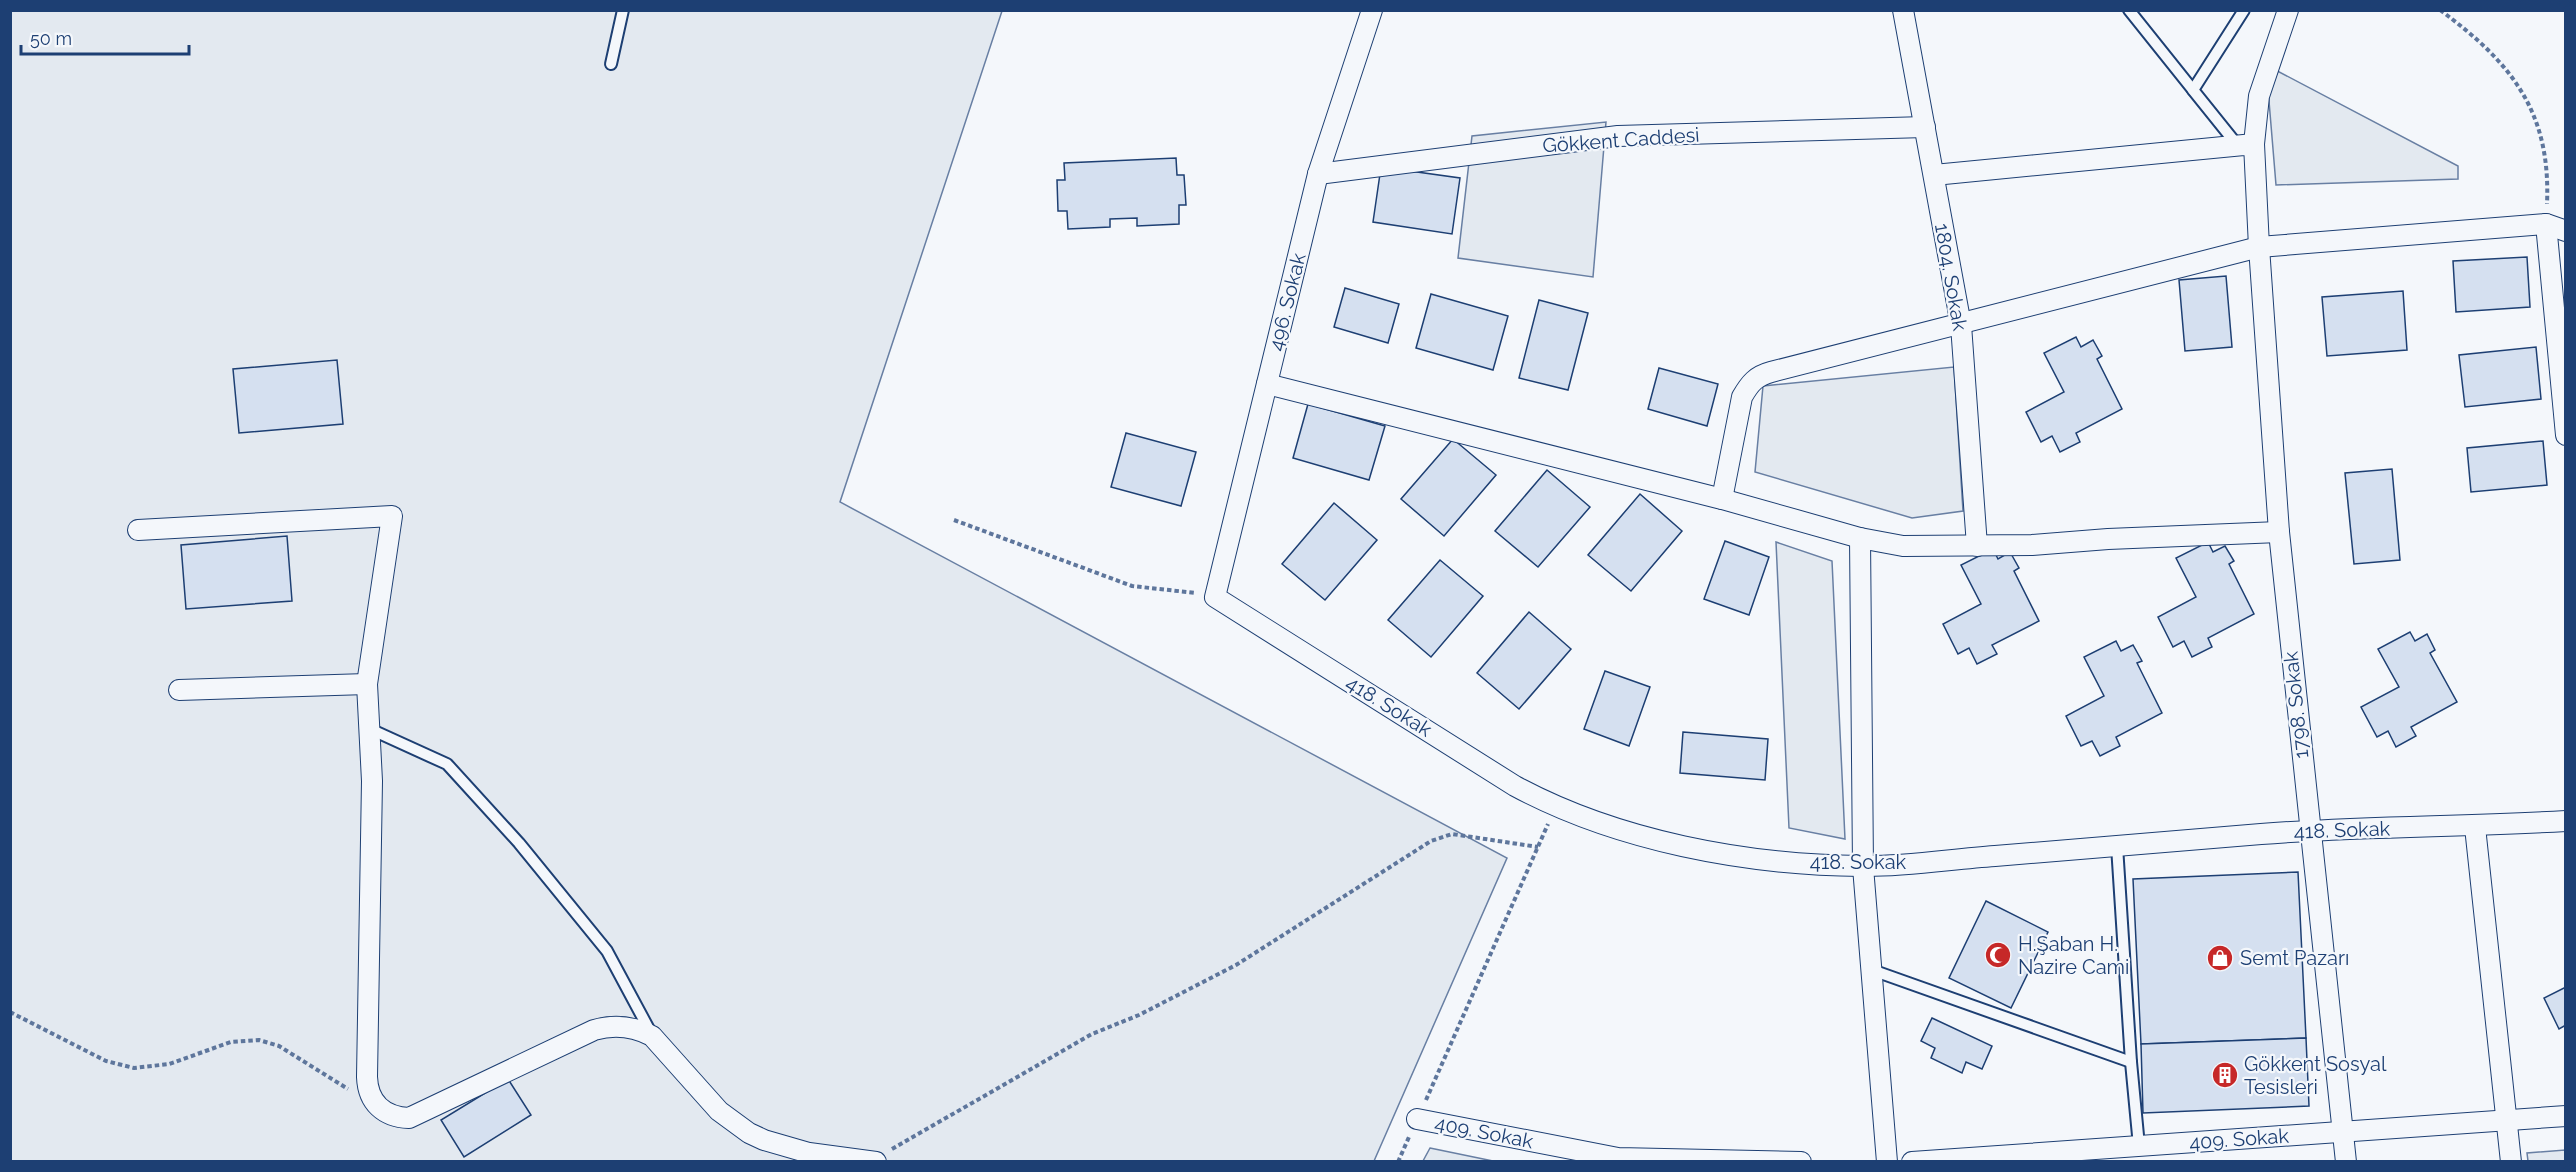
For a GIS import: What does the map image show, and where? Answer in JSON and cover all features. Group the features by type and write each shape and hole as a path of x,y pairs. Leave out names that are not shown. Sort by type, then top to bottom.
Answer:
{"street":[{"name":"496. Sokak","path":"1215,597 1318,174 1372,10"},
{"name":"1804. Sokak","path":"1903,10 1961,325 1977,546"},
{"name":"1798. Sokak","path":"2288,10 2259,96 2246,145 2259,247 2279,532 2346,1161"},
{"name":"Gökkent Caddesi","path":"1318,174 1618,136 1925,127"},
{"path":"1934,175 2246,145"},
{"path":"1722,499 1742,397 1749,384 1759,376 2259,247 2546,224 2565,231"},
{"path":"2546,224 2565,435"},
{"path":"1266,384 1722,499 1860,538 1903,546 1977,546 2279,532"},
{"path":"138,530 392,516 367,684 372,781 367,1077 370,1095 381,1110 399,1118 410,1118 594,1030 618,1026 642,1031 652,1036 719,1112 734,1124 771,1142 809,1153 844,1160 875,1161"},
{"path":"1860,538 1863,867 1887,1161"},
{"name":"418. Sokak","path":"1215,597 1515,786 1578,816 1655,839 1694,847 1784,861 1863,867 2309,830 2475,827 2565,821"},
{"path":"179,690 367,684"},
{"path":"2475,827 2511,1161"},
{"name":"409. Sokak","path":"1912,1161 2565,1116"},
{"name":"409. Sokak","path":"1417,1119 1618,1158 1800,1161"}],"lane":[{"path":"612,64 623,10"},
{"path":"2129,10 2193,90 2246,145"},
{"path":"2193,90 2244,10"},
{"path":"370,729 447,764 519,843 607,951 652,1036"},
{"path":"2117,846 2131,1062 2139,1146"},
{"path":"1872,970 2131,1062"}],"path":[{"path":"2440,10 2490,52 2516,81 2531,104 2544,154 2548,201 2546,224"},
{"path":"954,520 1132,586 1174,589 1215,597"},
{"path":"875,1161 1092,1034 1139,1015 1236,965 1431,841 1452,834 1538,847 1398,1161"},
{"path":"10,1012 106,1061 134,1068 169,1064 238,1040 269,1042 381,1110"}],"shaded area":[{"path":"10,11 1002,11 840,502 1507,858 1374,1161 11,1161"},
{"path":"2266,65 2458,166 2458,179 2276,185"},
{"path":"1606,122 1593,277 1458,258 1472,136"},
{"path":"1954,367 1963,511 1912,518 1755,472 1763,386"},
{"path":"1776,542 1832,561 1845,839 1789,828"},
{"path":"1430,1148 1493,1161 1423,1161"},
{"path":"2565,1150 2565,1161 2528,1161 2527,1153"}],"building":[{"path":"1176,158 1177,175 1184,175 1186,205 1179,205 1179,224 1137,226 1137,218 1110,219 1110,227 1068,229 1067,211 1058,211 1057,180 1065,180 1064,163"},
{"path":"1381,167 1460,178 1452,234 1373,222"},
{"path":"2527,257 2530,307 2456,312 2453,261"},
{"path":"2226,276 2232,347 2185,351 2179,280"},
{"path":"1345,288 1399,304 1388,343 1334,327"},
{"path":"2403,291 2407,350 2327,356 2322,297"},
{"path":"1431,294 1508,316 1493,370 1416,348"},
{"path":"1539,300 1588,313 1568,390 1519,378"},
{"path":"2076,337 2081,347 2093,340 2102,356 2097,359 2122,409 2076,433 2080,442 2060,452 2052,436 2041,442 2026,412 2064,392 2044,353"},
{"path":"2536,347 2541,399 2465,407 2459,355"},
{"path":"337,360 343,424 239,433 233,369"},
{"path":"1659,368 1718,384 1707,426 1648,409"},
{"path":"1308,404 1385,426 1369,480 1293,458"},
{"path":"1126,433 1196,452 1181,506 1111,487"},
{"path":"1453,439 1496,475 1444,536 1401,499"},
{"path":"2543,441 2547,485 2471,492 2467,448"},
{"path":"2392,469 2400,560 2354,564 2345,473"},
{"path":"1547,470 1590,507 1538,567 1495,531"},
{"path":"1640,494 1682,531 1631,591 1588,555"},
{"path":"1334,503 1377,540 1325,600 1282,564"},
{"path":"287,536 292,601 186,609 181,545"},
{"path":"1725,541 1769,557 1749,615 1704,599"},
{"path":"2208,542 2213,552 2225,546 2234,561 2229,564 2254,614 2208,638 2212,647 2192,657 2184,641 2173,647 2158,617 2196,597 2176,558"},
{"path":"1993,549 1998,559 2010,552 2019,568 2014,571 2039,621 1992,645 1997,654 1977,664 1969,648 1958,654 1943,624 1981,604 1961,565"},
{"path":"1440,560 1483,596 1431,657 1388,620"},
{"path":"1529,612 1571,649 1519,709 1477,673"},
{"path":"2410,632 2415,641 2427,634 2435,650 2430,653 2457,702 2411,727 2416,736 2396,747 2388,731 2377,737 2361,707 2399,687 2378,649"},
{"path":"2116,641 2121,651 2133,645 2142,661 2137,663 2162,713 2116,737 2120,746 2100,756 2092,741 2081,746 2066,716 2104,696 2084,657"},
{"path":"1605,671 1650,687 1629,746 1584,729"},
{"path":"1683,732 1768,739 1765,780 1680,773"},
{"name":"Semt Pazarı","path":"2298,872 2306,1038 2141,1044 2133,879"},
{"name":"H.Şaban H. Nazire Cami","path":"1986,901 2048,932 2011,1008 1949,978"},
{"path":"2566,987 2566,1025 2559,1029 2544,998"},
{"path":"1932,1018 1992,1046 1982,1069 1966,1062 1962,1073 1931,1058 1935,1048 1921,1041"},
{"name":"Gökkent Sosyal Tesisleri","path":"2306,1038 2309,1106 2143,1113 2141,1044"},
{"path":"508,1079 531,1115 464,1157 441,1120"}],"place":[{"name":"H.Şaban H. Nazire Cami","path":"1998,955"},
{"name":"Semt Pazarı","path":"2220,958"},
{"name":"Gökkent Sosyal Tesisleri","path":"2225,1075"}]}
